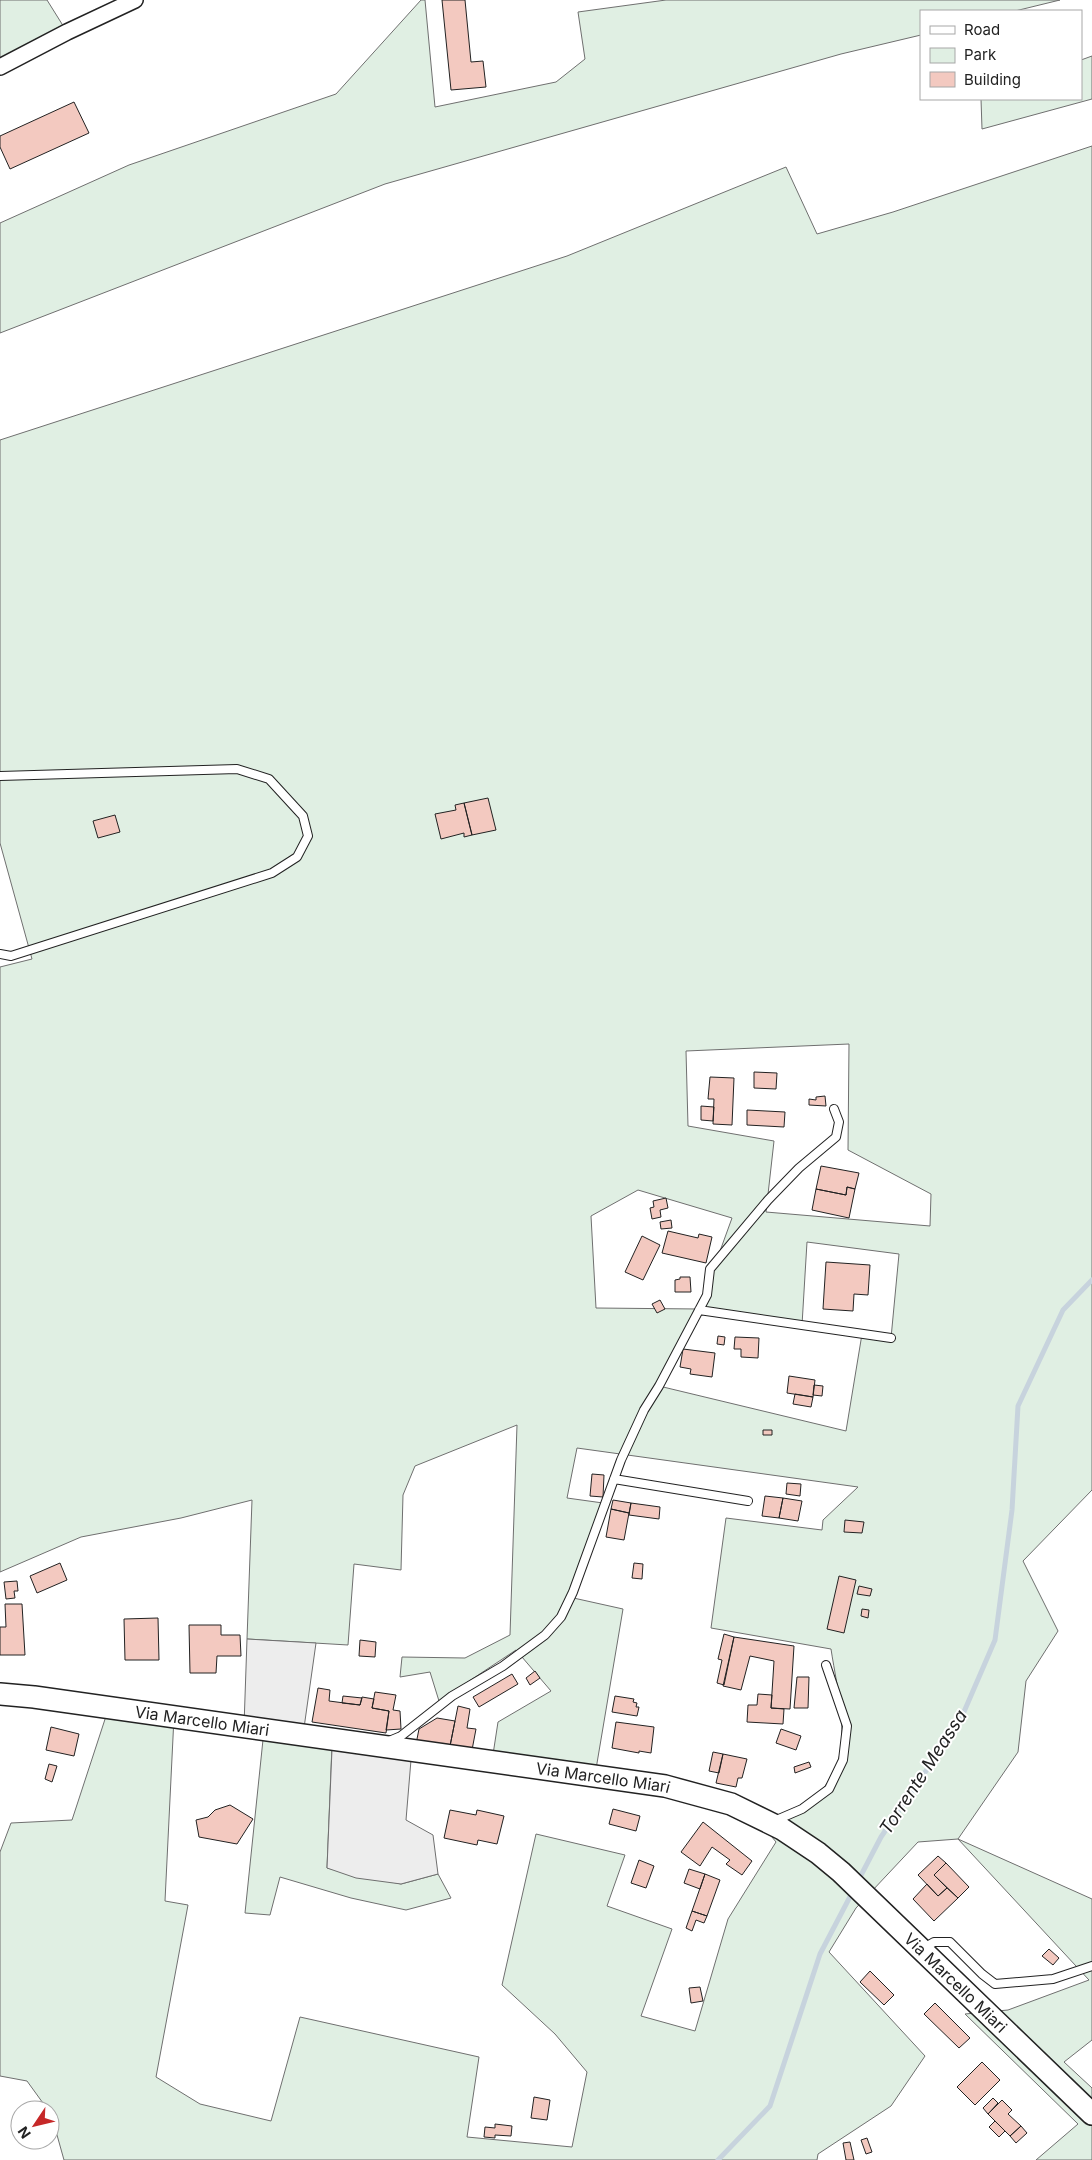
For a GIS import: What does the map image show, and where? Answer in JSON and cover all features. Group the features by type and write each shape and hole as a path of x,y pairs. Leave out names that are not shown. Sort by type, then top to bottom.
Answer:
{"main road":[{"name":"Via Marcello Miari","path":"0,1694 34,1697 665,1786 731,1804 769,1822 818,1853 841,1872 1092,2114"}],"street":[{"path":"0,67 67,32 135,0"}],"lane":[{"path":"0,776 237,769 269,779 303,816 308,836 297,857 272,873 11,956 0,954"},
{"path":"375,1746 402,1736 452,1696 503,1666 545,1635 561,1617 573,1592 614,1479 644,1410 659,1386 706,1295 710,1269 726,1248 793,1175 836,1137 839,1122 834,1109"},
{"path":"699,1310 891,1338"},
{"path":"614,1479 748,1501"},
{"path":"769,1822 802,1809 830,1789 843,1760 847,1726 826,1665"},
{"path":"922,1949 934,1942 950,1942 982,1974 995,1984 1053,1980 1092,1966"}],"green space":[{"path":"0,0 47,0 67,32 0,67"},
{"path":"421,0 425,0 435,107 556,82 585,59 578,12 666,0 1060,0 1019,10 920,10 920,35 841,54 385,184 0,333 0,223 129,165 336,94"},
{"path":"1092,56 1092,99 982,129 981,100 1082,100 1082,60"},
{"path":"1092,146 1092,1490 1023,1561 1058,1631 1026,1681 1018,1752 958,1839 918,1842 856,1908 829,1952 925,2056 891,2106 818,2154 817,2160 64,2160 60,2146 60,2100 41,2100 27,2081 0,2076 0,1852 11,1823 72,1820 109,1707 174,1717 165,1901 188,1905 156,2077 200,2104 271,2121 300,2017 479,2057 467,2137 572,2147 587,2072 555,2034 502,1985 536,1834 625,1855 607,1906 672,1929 641,2016 695,2031 728,1919 776,1842 763,1826 804,1803 825,1786 834,1772 842,1739 840,1701 831,1649 711,1628 726,1518 822,1530 823,1520 858,1487 577,1448 567,1498 603,1503 569,1597 623,1609 595,1775 492,1761 498,1722 551,1691 516,1650 439,1701 430,1672 400,1677 402,1657 465,1658 510,1635 517,1425 415,1466 403,1495 401,1570 354,1564 348,1645 247,1639 252,1500 181,1518 81,1537 0,1572 0,967 32,959 0,843 0,440 567,256 786,167 817,234 893,212","holes":["849,1044 848,1150 931,1194 930,1226 766,1212 774,1141 688,1126 686,1051","638,1190 732,1218 699,1309 596,1308 591,1216","807,1242 899,1254 891,1338 862,1334 846,1431 659,1386 699,1310 802,1325"]},
{"path":"264,1730 332,1745 327,1868 401,1884 438,1874 451,1898 406,1910 351,1898 280,1877 270,1915 245,1913"},
{"path":"958,1839 1092,1899 1092,2040 1064,2062 1092,2088 1092,2160 1036,2160 1078,2124 965,2014 1008,2010 1089,1980"}],"shaded area":[{"path":"247,1639 316,1643 303,1735 244,1726"},
{"path":"332,1749 411,1760 406,1820 433,1835 438,1874 401,1884 356,1878 327,1868"}],"building":[{"path":"442,0 465,0 471,62 483,61 486,87 451,90"},
{"path":"74,102 89,133 10,169 0,147 0,136"},
{"path":"488,798 496,830 472,835 464,803"},
{"path":"464,803 472,835 464,837 464,833 441,839 435,814 456,810 455,805"},
{"path":"115,815 120,832 98,838 93,821"},
{"path":"754,1072 777,1073 776,1089 754,1088"},
{"path":"710,1077 734,1078 732,1125 713,1124 714,1099 708,1099"},
{"path":"825,1096 826,1106 809,1105 809,1099 816,1100 816,1097"},
{"path":"701,1106 714,1107 713,1121 701,1120"},
{"path":"747,1110 785,1112 784,1127 747,1125"},
{"path":"821,1166 859,1173 855,1189 847,1187 846,1195 816,1189"},
{"path":"847,1187 855,1189 849,1218 812,1210 816,1189 846,1195"},
{"path":"666,1198 668,1208 660,1210 661,1217 652,1219 650,1208 654,1207 653,1201"},
{"path":"671,1220 672,1228 661,1229 660,1222"},
{"path":"668,1231 698,1238 699,1234 712,1237 706,1263 662,1253"},
{"path":"642,1236 660,1245 643,1280 625,1272"},
{"path":"826,1262 870,1265 868,1295 854,1294 853,1311 823,1309"},
{"path":"680,1277 690,1277 691,1292 675,1292 675,1280 680,1279"},
{"path":"660,1300 665,1309 657,1313 652,1304"},
{"path":"718,1336 725,1337 724,1345 717,1344"},
{"path":"735,1337 759,1338 758,1358 741,1357 741,1349 734,1349"},
{"path":"683,1349 715,1353 712,1377 690,1374 691,1369 680,1367"},
{"path":"789,1376 815,1380 813,1397 787,1393"},
{"path":"814,1385 823,1386 822,1396 813,1395"},
{"path":"795,1394 813,1397 811,1407 793,1404"},
{"path":"763,1430 772,1430 772,1435 763,1435"},
{"path":"592,1474 604,1475 603,1497 590,1496"},
{"path":"787,1483 801,1484 800,1496 786,1494"},
{"path":"765,1496 783,1498 779,1518 762,1516"},
{"path":"783,1498 802,1501 798,1521 779,1518"},
{"path":"613,1500 631,1503 629,1513 611,1509"},
{"path":"631,1503 660,1507 659,1519 629,1515"},
{"path":"611,1509 629,1513 624,1540 606,1537"},
{"path":"845,1520 864,1522 862,1533 844,1532"},
{"path":"60,1563 67,1580 37,1593 30,1576"},
{"path":"634,1563 643,1564 642,1579 632,1578"},
{"path":"839,1576 856,1580 844,1633 827,1629"},
{"path":"17,1581 18,1591 14,1591 15,1598 6,1599 4,1582"},
{"path":"859,1586 872,1589 870,1596 857,1594"},
{"path":"5,1604 22,1604 25,1655 0,1655 0,1627 6,1627"},
{"path":"862,1609 869,1610 868,1618 861,1616"},
{"path":"158,1618 159,1660 125,1660 124,1619"},
{"path":"189,1625 221,1625 221,1635 240,1635 241,1656 217,1656 216,1673 190,1673"},
{"path":"724,1634 734,1637 724,1685 717,1683 722,1660 718,1659"},
{"path":"734,1637 794,1646 790,1709 771,1708 774,1661 750,1656 741,1690 723,1686"},
{"path":"360,1640 376,1642 375,1657 359,1656"},
{"path":"535,1671 540,1678 530,1685 526,1678"},
{"path":"512,1674 518,1684 479,1707 473,1697"},
{"path":"797,1677 809,1677 808,1708 794,1708"},
{"path":"318,1688 330,1690 329,1701 360,1705 362,1697 374,1699 372,1708 389,1711 386,1733 312,1722"},
{"path":"375,1692 396,1695 393,1710 400,1711 401,1729 386,1730 389,1711 372,1708"},
{"path":"758,1694 772,1695 771,1708 784,1709 783,1724 747,1722 748,1705 757,1705"},
{"path":"343,1696 362,1698 360,1705 342,1703"},
{"path":"615,1696 634,1699 633,1702 637,1703 636,1707 639,1707 637,1716 612,1712"},
{"path":"458,1706 470,1709 467,1728 476,1729 472,1750 450,1746"},
{"path":"437,1718 455,1721 450,1746 416,1744 419,1729"},
{"path":"616,1722 654,1727 651,1753 639,1751 639,1753 612,1748"},
{"path":"51,1727 79,1734 74,1756 46,1750"},
{"path":"781,1729 801,1736 796,1750 776,1743"},
{"path":"713,1752 723,1754 719,1773 709,1771"},
{"path":"723,1754 747,1759 742,1778 738,1778 736,1787 716,1783"},
{"path":"809,1762 811,1767 795,1773 794,1767"},
{"path":"49,1764 57,1766 52,1782 45,1779"},
{"path":"230,1805 253,1819 237,1844 199,1837 196,1820 208,1817 215,1810"},
{"path":"613,1809 640,1816 636,1831 609,1824"},
{"path":"450,1810 476,1815 477,1810 504,1816 497,1844 478,1840 477,1845 444,1838"},
{"path":"703,1822 752,1861 742,1875 726,1864 730,1860 712,1847 700,1866 681,1852"},
{"path":"938,1856 946,1863 934,1875 947,1888 938,1896 918,1875"},
{"path":"639,1860 654,1866 646,1888 631,1883"},
{"path":"946,1863 969,1887 958,1898 934,1875"},
{"path":"689,1869 705,1874 700,1889 684,1883"},
{"path":"705,1874 720,1880 707,1916 692,1911"},
{"path":"927,1884 938,1896 947,1888 958,1898 934,1921 913,1899"},
{"path":"692,1911 707,1916 704,1923 696,1920 692,1931 686,1928"},
{"path":"1049,1949 1059,1958 1053,1965 1042,1956"},
{"path":"870,1971 894,1995 884,2005 860,1982"},
{"path":"700,1987 703,2001 691,2003 689,1988"},
{"path":"935,2003 970,2038 959,2048 924,2014"},
{"path":"982,2062 1000,2080 975,2105 957,2087"},
{"path":"534,2097 550,2100 547,2120 531,2118"},
{"path":"993,2098 998,2103 988,2114 983,2108"},
{"path":"1002,2100 1012,2110 1008,2114 1021,2126 1010,2136 988,2114"},
{"path":"995,2121 1005,2131 999,2137 989,2127"},
{"path":"495,2124 512,2126 511,2136 495,2135 495,2138 484,2137 485,2127 495,2128"},
{"path":"1021,2126 1027,2133 1016,2143 1010,2136"},
{"path":"867,2138 872,2152 866,2154 861,2140"},
{"path":"850,2142 854,2160 846,2160 843,2143"}],"waterway":[{"name":"Torrente Meassa","path":"858,1881 881,1837 960,1721 995,1640 1012,1510 1018,1406 1063,1310 1092,1280"},
{"name":"Torrente Meassa","path":"718,2160 770,2106 820,1954 853,1891"}]}
